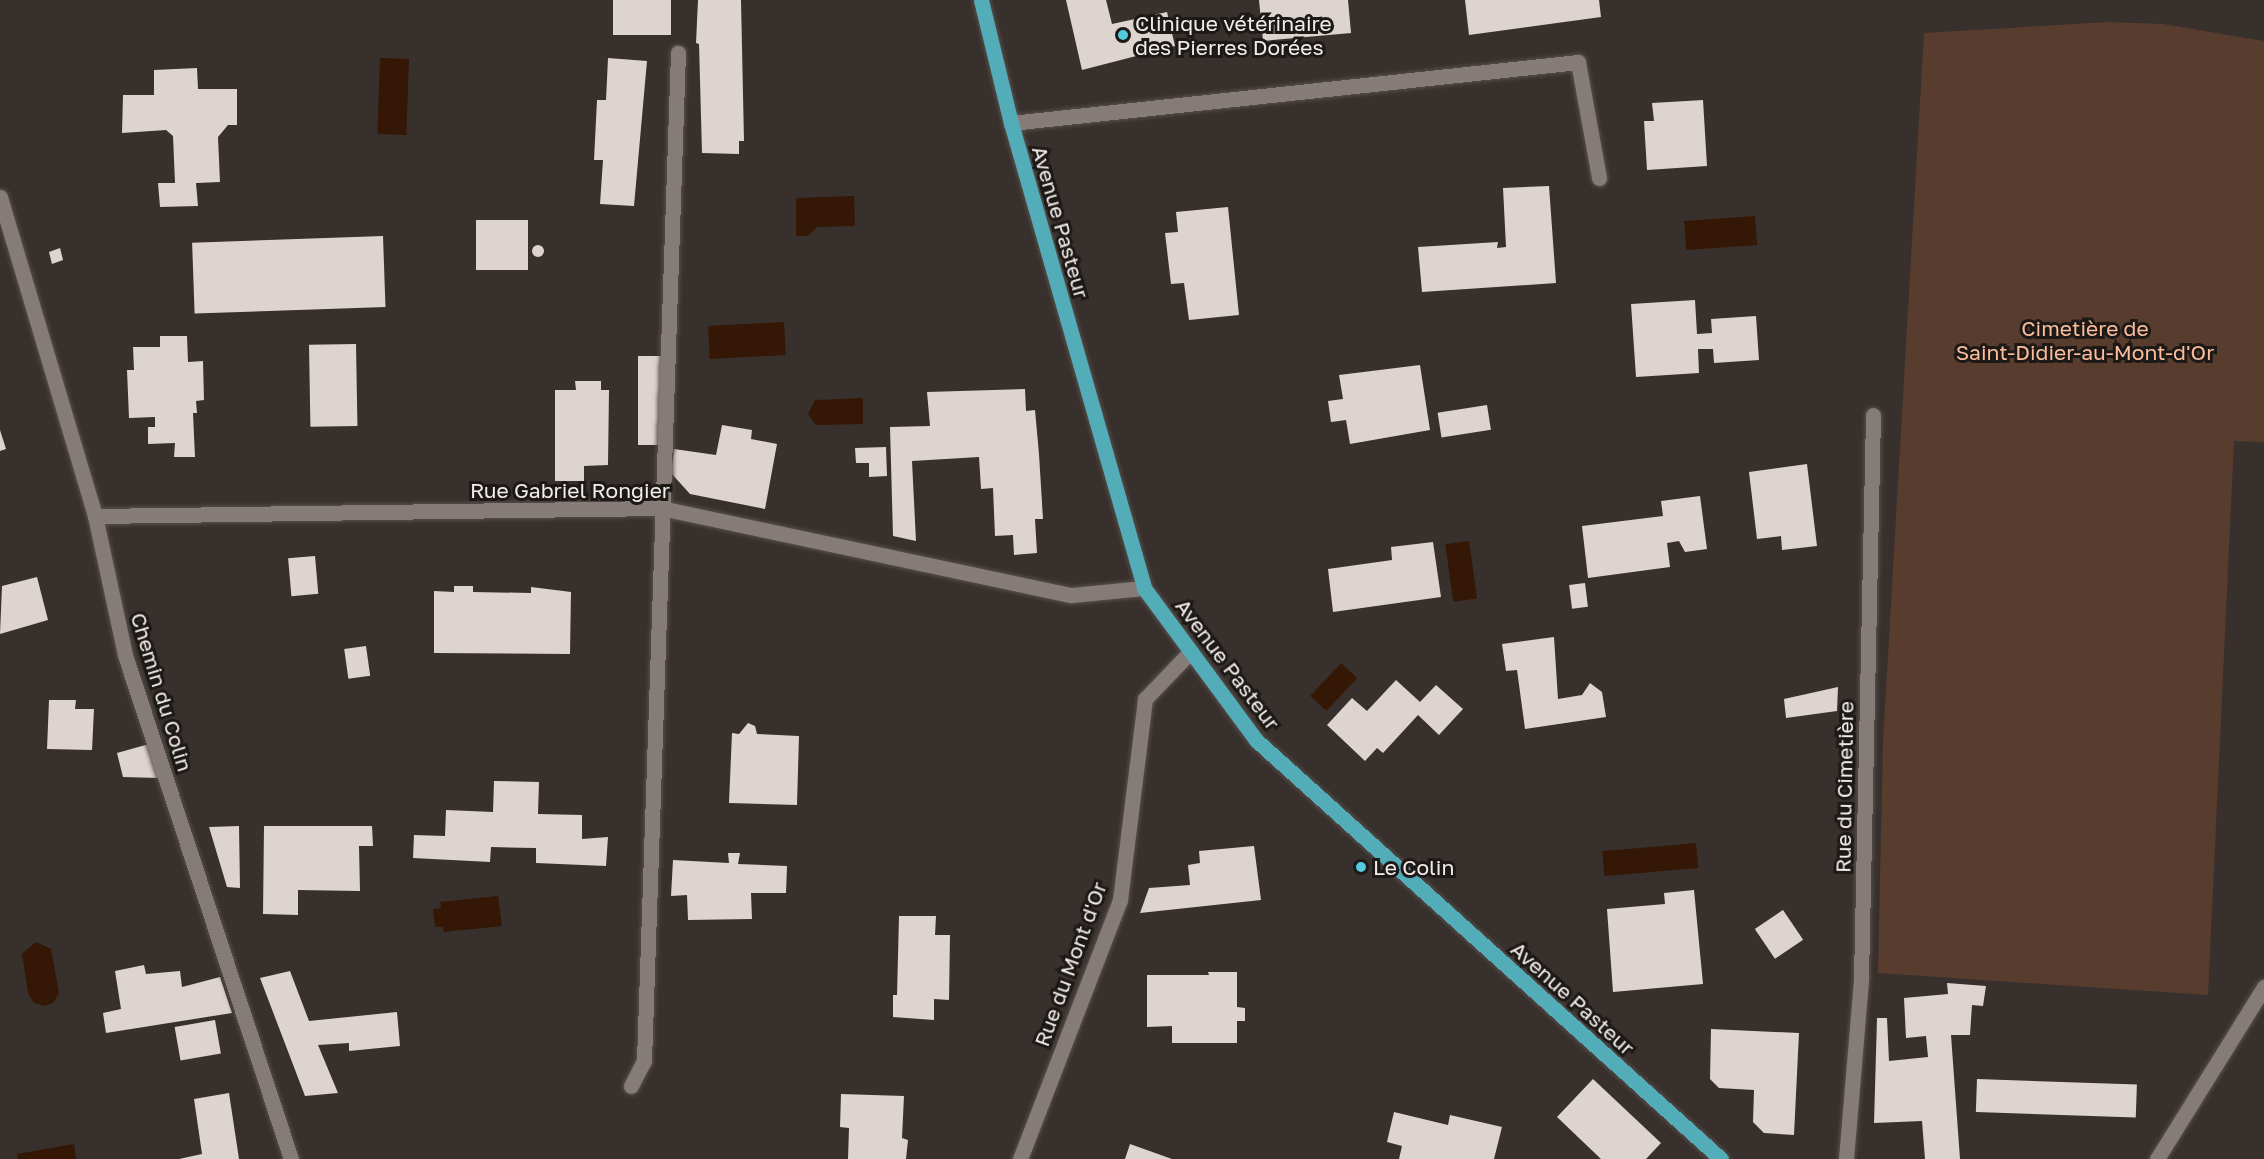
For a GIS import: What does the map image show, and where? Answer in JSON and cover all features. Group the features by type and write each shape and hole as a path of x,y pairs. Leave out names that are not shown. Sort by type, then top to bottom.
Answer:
{"main road":[{"name":"Avenue Pasteur","path":"981,0 1011,123 1144,588 1256,740 1721,1159"}],"street":[{"path":"631,1086 644,1060 678,53"},
{"name":"Avenue Pasteur","path":"1011,123 1578,62 1599,178"},
{"name":"Chemin du Colin","path":"0,197 96,516 125,655 291,1159"},
{"name":"Rue du Cimetière","path":"1846,1159 1861,979 1873,415"},
{"name":"Rue Gabriel Rongier","path":"96,516 661,508 1072,595 1144,588"},
{"name":"Rue du Mont d'Or","path":"1020,1159 1120,900 1145,699 1191,651"},
{"path":"2157,1159 2264,987"}],"green space":[{"name":"Cimetière de Saint-Didier-au-Mont-d'Or","path":"2109,22 2163,24 2264,41 2264,442 2234,441 2208,995 1878,973 1883,742 1924,33"}],"shaded area":[{"path":"380,58 409,59 406,135 377,134"},
{"path":"854,196 855,226 817,227 808,236 796,236 796,198"},
{"path":"1755,216 1757,245 1686,250 1684,221"},
{"path":"784,322 786,355 710,359 708,326"},
{"path":"863,398 863,424 816,425 808,414 815,400"},
{"path":"1469,541 1477,598 1453,602 1445,544"},
{"path":"1341,663 1357,678 1326,711 1310,696"},
{"path":"1696,843 1698,868 1605,876 1602,851"},
{"path":"498,896 502,926 444,932 443,927 435,927 433,909 441,908 440,902"},
{"path":"36,942 51,949 59,993 53,1003 45,1006 34,1003 28,993 22,954"},
{"path":"74,1144 76,1159 18,1159 17,1154"}],"building":[{"path":"613,0 671,0 671,35 613,35"},
{"path":"698,0 741,0 744,141 739,141 739,154 702,153 699,44 696,43"},
{"name":"Clinique vétérinaire des Pierres Dorées","path":"1066,0 1106,0 1112,24 1167,12 1175,46 1082,70"},
{"path":"1259,0 1348,0 1351,33 1263,41"},
{"path":"1465,0 1599,0 1601,17 1469,35"},
{"path":"608,58 647,61 634,206 600,204 603,160 594,160 597,100 606,100"},
{"path":"197,68 198,89 237,89 237,125 228,125 218,137 220,182 196,183 198,206 160,207 158,183 175,183 173,136 166,130 122,133 123,95 154,95 154,70"},
{"path":"1703,100 1707,166 1647,170 1644,121 1654,121 1652,103"},
{"path":"1549,186 1556,283 1422,292 1418,247 1498,242 1497,248 1506,247 1503,188"},
{"path":"1228,207 1239,315 1189,320 1184,283 1171,284 1165,233 1178,232 1176,212"},
{"path":"476,220 528,220 528,270 476,270"},
{"path":"383,236 385,307 195,314 192,243"},
{"path":"540,245 544,251 540,257 536,257 532,249"},
{"path":"60,248 63,260 52,264 49,252"},
{"path":"1695,300 1697,334 1712,333 1711,319 1756,316 1759,360 1714,363 1713,349 1698,349 1699,373 1636,377 1631,304"},
{"path":"160,336 187,336 188,362 203,361 204,400 196,401 197,413 193,413 195,457 174,457 175,443 148,444 148,427 155,427 155,417 129,418 127,370 134,370 133,347 160,347"},
{"path":"356,344 357,426 310,427 309,345"},
{"path":"638,356 662,356 662,445 638,445"},
{"path":"1420,365 1430,430 1350,444 1346,420 1331,422 1328,401 1343,399 1339,375"},
{"path":"575,381 601,381 601,390 609,390 608,465 584,466 584,481 555,481 555,390 576,390"},
{"path":"1025,389 1026,411 1035,410 1039,454 1043,519 1035,519 1037,553 1014,555 1013,535 995,536 993,488 981,489 979,457 912,461 916,541 893,536 890,427 930,426 927,392"},
{"path":"1487,405 1491,430 1442,438 1438,413"},
{"path":"722,425 752,430 751,439 777,444 765,509 690,494 671,473 674,449 716,455"},
{"path":"0,430 6,449 0,451"},
{"path":"886,447 887,476 869,477 869,463 856,463 855,448"},
{"path":"1807,464 1817,546 1782,550 1781,536 1757,539 1749,472"},
{"path":"1700,496 1707,549 1685,552 1679,541 1667,543 1670,567 1588,578 1582,526 1663,516 1661,501"},
{"path":"1433,542 1441,597 1333,612 1328,569 1392,560 1391,547"},
{"path":"315,556 318,594 291,596 288,558"},
{"path":"37,577 48,620 0,634 2,586"},
{"path":"1585,583 1588,607 1572,609 1569,585"},
{"path":"454,586 473,586 473,592 531,593 531,587 571,592 570,654 434,653 434,591 454,592"},
{"path":"1554,637 1558,699 1582,695 1590,683 1602,692 1606,717 1525,729 1517,670 1506,671 1502,644"},
{"path":"366,646 370,676 348,679 344,649"},
{"path":"1396,680 1420,702 1436,685 1463,709 1439,735 1418,715 1383,753 1377,748 1365,761 1327,725 1352,698 1367,711"},
{"path":"1838,687 1837,711 1786,718 1784,699"},
{"path":"49,700 76,700 75,709 94,709 92,750 47,749"},
{"path":"748,723 755,726 757,734 799,736 797,805 729,803 732,733 739,734"},
{"path":"149,744 159,778 123,777 117,753"},
{"path":"494,781 539,782 538,814 582,815 582,839 608,837 606,866 536,863 536,848 491,847 490,862 413,858 414,835 445,836 446,810 493,812"},
{"path":"239,826 240,888 227,887 209,827"},
{"path":"264,826 372,826 373,846 359,846 360,891 298,890 298,915 263,914"},
{"path":"1254,846 1261,900 1140,913 1149,888 1190,885 1188,865 1200,863 1199,851"},
{"path":"728,853 740,853 738,864 787,866 786,893 751,893 752,919 688,920 687,895 671,896 673,860 729,863"},
{"path":"1694,890 1703,984 1613,992 1607,909 1665,904 1664,893"},
{"path":"1783,910 1803,940 1775,959 1755,929"},
{"path":"899,916 936,916 935,935 950,935 949,1000 934,999 934,1020 893,1017 893,995 897,995"},
{"path":"144,965 146,974 180,971 182,987 220,977 232,1013 106,1033 103,1013 121,1009 115,971"},
{"path":"290,971 309,1021 397,1012 400,1046 349,1051 349,1043 318,1045 338,1093 305,1096 260,978"},
{"path":"1208,972 1237,972 1237,1007 1245,1008 1245,1021 1237,1021 1237,1043 1172,1043 1172,1026 1147,1027 1147,975 1209,975"},
{"path":"1947,983 1986,986 1983,1006 1972,1005 1970,1035 1951,1035 1960,1159 1925,1159 1922,1121 1874,1123 1877,1018 1887,1018 1889,1061 1928,1057 1926,1036 1906,1038 1904,998 1948,994"},
{"path":"215,1020 221,1053 181,1061 175,1027"},
{"path":"1711,1029 1799,1033 1794,1135 1764,1133 1753,1122 1754,1090 1719,1088 1710,1079"},
{"path":"1593,1079 1661,1143 1646,1159 1601,1159 1557,1117"},
{"path":"1977,1079 2137,1085 2136,1118 1976,1112"},
{"path":"229,1093 239,1159 179,1159 202,1154 194,1099"},
{"path":"841,1094 904,1096 902,1138 908,1140 906,1159 848,1159 849,1128 840,1127"},
{"path":"1394,1112 1448,1125 1450,1115 1502,1127 1494,1159 1399,1159 1402,1146 1387,1142"},
{"path":"1130,1144 1172,1159 1125,1159"}],"place":[{"name":"Clinique vétérinaire des Pierres Dorées","path":"1123,35"},
{"name":"Le Colin","path":"1361,867"}]}
